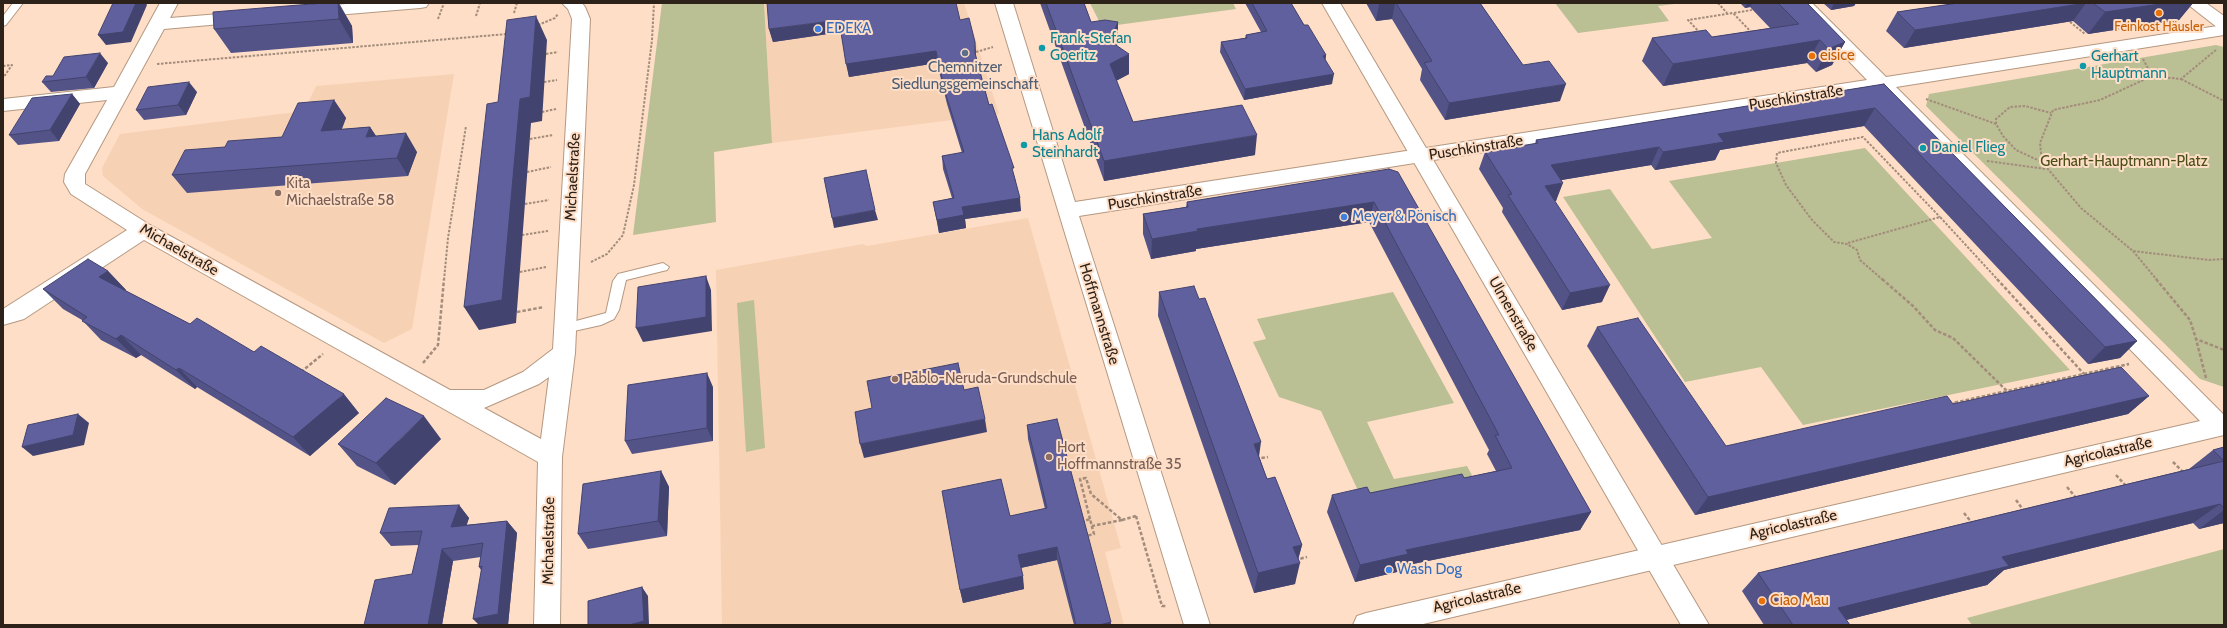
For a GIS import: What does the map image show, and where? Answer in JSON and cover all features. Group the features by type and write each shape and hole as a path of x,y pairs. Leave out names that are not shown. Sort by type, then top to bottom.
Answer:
{"street":[{"name":"Michaelstraße","path":"169,3 159,24 75,174 74,182 78,189 143,230 445,400 523,440 550,457"},
{"path":"293,13 420,3"},
{"name":"Hoffmannstraße","path":"1004,3 1067,211 1197,625"},
{"name":"Ulmenstraße","path":"1331,3 1654,556 1696,625"},
{"path":"1802,3 2222,425"},
{"path":"2195,3 2224,24"},
{"name":"Michaelstraße","path":"547,625 550,457 564,353 581,19 576,7 565,8"},
{"path":"159,24 262,16"},
{"path":"1884,84 2224,30"},
{"name":"Puschkinstraße","path":"1067,211 1884,84"},
{"path":"3,105 121,92"},
{"path":"3,317 16,312 143,230"},
{"path":"445,400 486,399 531,378 564,353"},
{"name":"Agricolastraße","path":"1366,625 1654,556 2222,425"}],"lane":[{"path":"3,23 18,3"},
{"path":"565,328 601,320 610,316 614,310 619,281 622,277 663,267"}],"path":[{"path":"438,19 444,3"},
{"path":"476,16 480,3"},
{"path":"514,13 517,3"},
{"path":"569,264 592,262 607,254 623,236 634,185 652,40 654,3"},
{"path":"1718,3 1728,14"},
{"path":"535,26 555,18 565,8"},
{"path":"1702,36 1688,20 1752,10"},
{"path":"1733,13 1753,34"},
{"path":"2070,22 2088,37"},
{"path":"136,65 201,62 514,33"},
{"path":"976,52 993,47"},
{"path":"2181,79 2218,49"},
{"path":"2141,55 2152,76"},
{"path":"3,66 12,65 3,78"},
{"path":"2206,382 2190,320 2133,251 2081,208 2046,170 2042,162 2040,143 2053,110 2100,100 2152,76 2181,79 2224,101"},
{"path":"1922,98 1936,101 1996,124"},
{"path":"2042,162 2016,150 2002,136 1996,124 1996,119 2001,113 2010,107 2025,106 2051,113"},
{"path":"409,380 438,346 448,238 466,126"},
{"path":"2015,400 1974,357 1953,338 1934,330 1913,306 1860,260 1857,250 1847,244 1834,242 1812,220 1786,185 1776,163 1777,153 1863,137 1940,217 2084,374"},
{"path":"1955,156 2046,170"},
{"path":"1847,244 1940,217"},
{"path":"2133,251 2210,260 2224,259"},
{"path":"2196,339 2223,350"},
{"path":"300,373 339,341"},
{"path":"1957,407 1954,403 2155,359"},
{"path":"2060,380 2064,384"},
{"path":"1256,460 1268,457"},
{"path":"2173,462 2187,477"},
{"path":"2116,475 2130,491"},
{"path":"1085,536 1094,534 1080,479 1086,478 1091,494 1122,520 1092,526"},
{"path":"2066,487 2080,503"},
{"path":"2016,500 2028,516"},
{"path":"1964,513 1976,528"},
{"path":"1081,522 1090,520"},
{"path":"1294,560 1307,557"}],"shaded area":[{"path":"764,3 964,3 999,114 772,143"},
{"name":"Kita Michaelstraße 58","path":"454,74 412,329 384,343 142,209 103,176 102,168 120,134 304,111 316,86"},
{"name":"Pablo-Neruda-Grundschule","path":"1028,218 1121,548 1105,552 1124,625 722,625 716,270 863,244 867,246"}],"green space":[{"path":"662,3 764,3 772,143 714,152 716,222 633,235"},
{"path":"1090,3 1233,3 1236,9 1102,27"},
{"path":"1555,3 1682,3 1658,6 1669,21 1578,33"},
{"name":"Gerhart-Hauptmann-Platz","path":"2216,45 2224,47 2224,387 2200,379 1926,106 1929,94"},
{"path":"1865,148 2070,370 1803,425 1761,367 1685,382 1563,197 1610,189 1652,249 1712,238 1669,181"},
{"path":"1393,292 1454,403 1367,422 1394,479 1467,466 1475,481 1361,497 1321,411 1279,397 1253,342 1266,339 1257,319"},
{"path":"754,300 765,448 746,452 737,303"},
{"path":"2224,549 2224,625 1972,625 1967,618"}],"building":[{"path":"113,3 136,3 123,32 98,35"},
{"path":"338,3 339,19 214,29 213,12"},
{"path":"767,3 956,3 960,20 969,18 975,42 975,53 989,105 992,104 1014,168 1012,168 1020,198 962,207 964,215 937,220 933,202 954,198 942,156 964,152 945,92 936,51 846,64 839,20 769,29"},
{"path":"1046,3 1084,3 1091,22 1105,20 1118,22 1110,41 1129,54 1110,64 1133,122 1242,105 1257,135 1104,161"},
{"path":"1252,3 1291,3 1304,25 1308,25 1326,55 1323,56 1334,74 1245,89 1221,42 1247,38 1246,35 1267,31"},
{"path":"1396,3 1480,3 1523,65 1549,61 1566,84 1449,103 1424,63 1432,61"},
{"path":"1778,3 1807,3 1845,42 1828,49 1820,40 1673,64 1652,38 1706,30 1712,37 1799,24"},
{"path":"1958,3 2086,3 1915,30 1897,12"},
{"path":"2093,3 2167,3 2105,12"},
{"path":"536,16 530,97 520,99 502,300 464,307 487,104 498,102 507,20"},
{"path":"100,53 86,77 42,82 46,76 53,76 64,57"},
{"path":"189,82 178,105 136,110 148,87"},
{"path":"1884,84 2137,341 2105,347 1875,108 1718,134 1724,142 1663,152 1659,147 1551,165 1563,183 1545,186 1610,285 1570,293 1508,195 1512,194 1485,152 1538,143 1536,140"},
{"path":"72,94 50,130 9,135 32,98"},
{"path":"334,100 321,131 370,127 366,137 406,133 397,158 172,175 185,150 225,147 228,141 282,137 298,103"},
{"path":"1389,169 1398,172 1591,512 1406,550 1408,554 1360,565 1332,495 1367,487 1370,493 1462,474 1464,478 1512,468 1495,435 1499,435 1374,202 1197,229 1198,231 1152,239 1143,214 1188,207 1187,202"},
{"path":"866,170 875,210 832,218 824,178"},
{"path":"88,259 108,271 99,277 190,324 197,318 254,352 261,346 344,394 293,437 179,368 176,370 121,335 116,339 82,321 87,317 43,289"},
{"path":"706,276 706,317 636,328 638,287"},
{"path":"1194,286 1199,299 1205,298 1261,442 1254,444 1267,479 1275,477 1302,545 1293,547 1300,563 1258,573 1159,292"},
{"path":"1638,318 1726,446 1947,396 1953,404 2121,367 2149,396 1708,497 1597,327"},
{"path":"958,363 964,390 978,387 985,419 860,444 855,412 872,408 867,381"},
{"path":"707,373 707,428 625,441 628,385"},
{"path":"386,398 424,416 376,463 338,444"},
{"path":"78,414 73,435 22,447 28,425"},
{"path":"1057,419 1111,622 1099,625 1076,625 1057,547 1018,555 1023,576 960,590 942,491 1001,479 1010,516 1047,508 1027,425"},
{"path":"2224,447 2224,461 2213,450"},
{"path":"2224,461 2224,508 2220,504 2002,557 2009,566 1838,608 1850,625 1793,625 1758,573"},
{"path":"661,471 658,521 578,534 583,484"},
{"path":"459,505 451,527 507,521 498,614 473,619 482,566 479,567 483,543 442,549 428,625 364,625 375,580 412,574 422,531 380,533 389,508"},
{"path":"642,587 644,621 629,625 588,625 588,601"}],"place":[{"name":"Feinkost Häusler","path":"2159,13"},
{"name":"EDEKA","path":"818,29"},
{"name":"Frank-Stefan Goeritz","path":"1042,48"},
{"name":"Chemnitzer Siedlungsgemeinschaft","path":"965,53"},
{"name":"eisice","path":"1812,56"},
{"name":"Gerhart Hauptmann","path":"2083,66"},
{"name":"Hans Adolf Steinhardt","path":"1024,145"},
{"name":"Daniel Flieg","path":"1923,148"},
{"name":"Kita Michaelstraße 58","path":"278,193"},
{"name":"Meyer & Pönisch","path":"1344,217"},
{"name":"Pablo-Neruda-Grundschule","path":"895,379"},
{"name":"Hort Hoffmannstraße 35","path":"1049,457"},
{"name":"Wash Dog","path":"1389,570"},
{"name":"Ciao Mau","path":"1762,601"}]}
